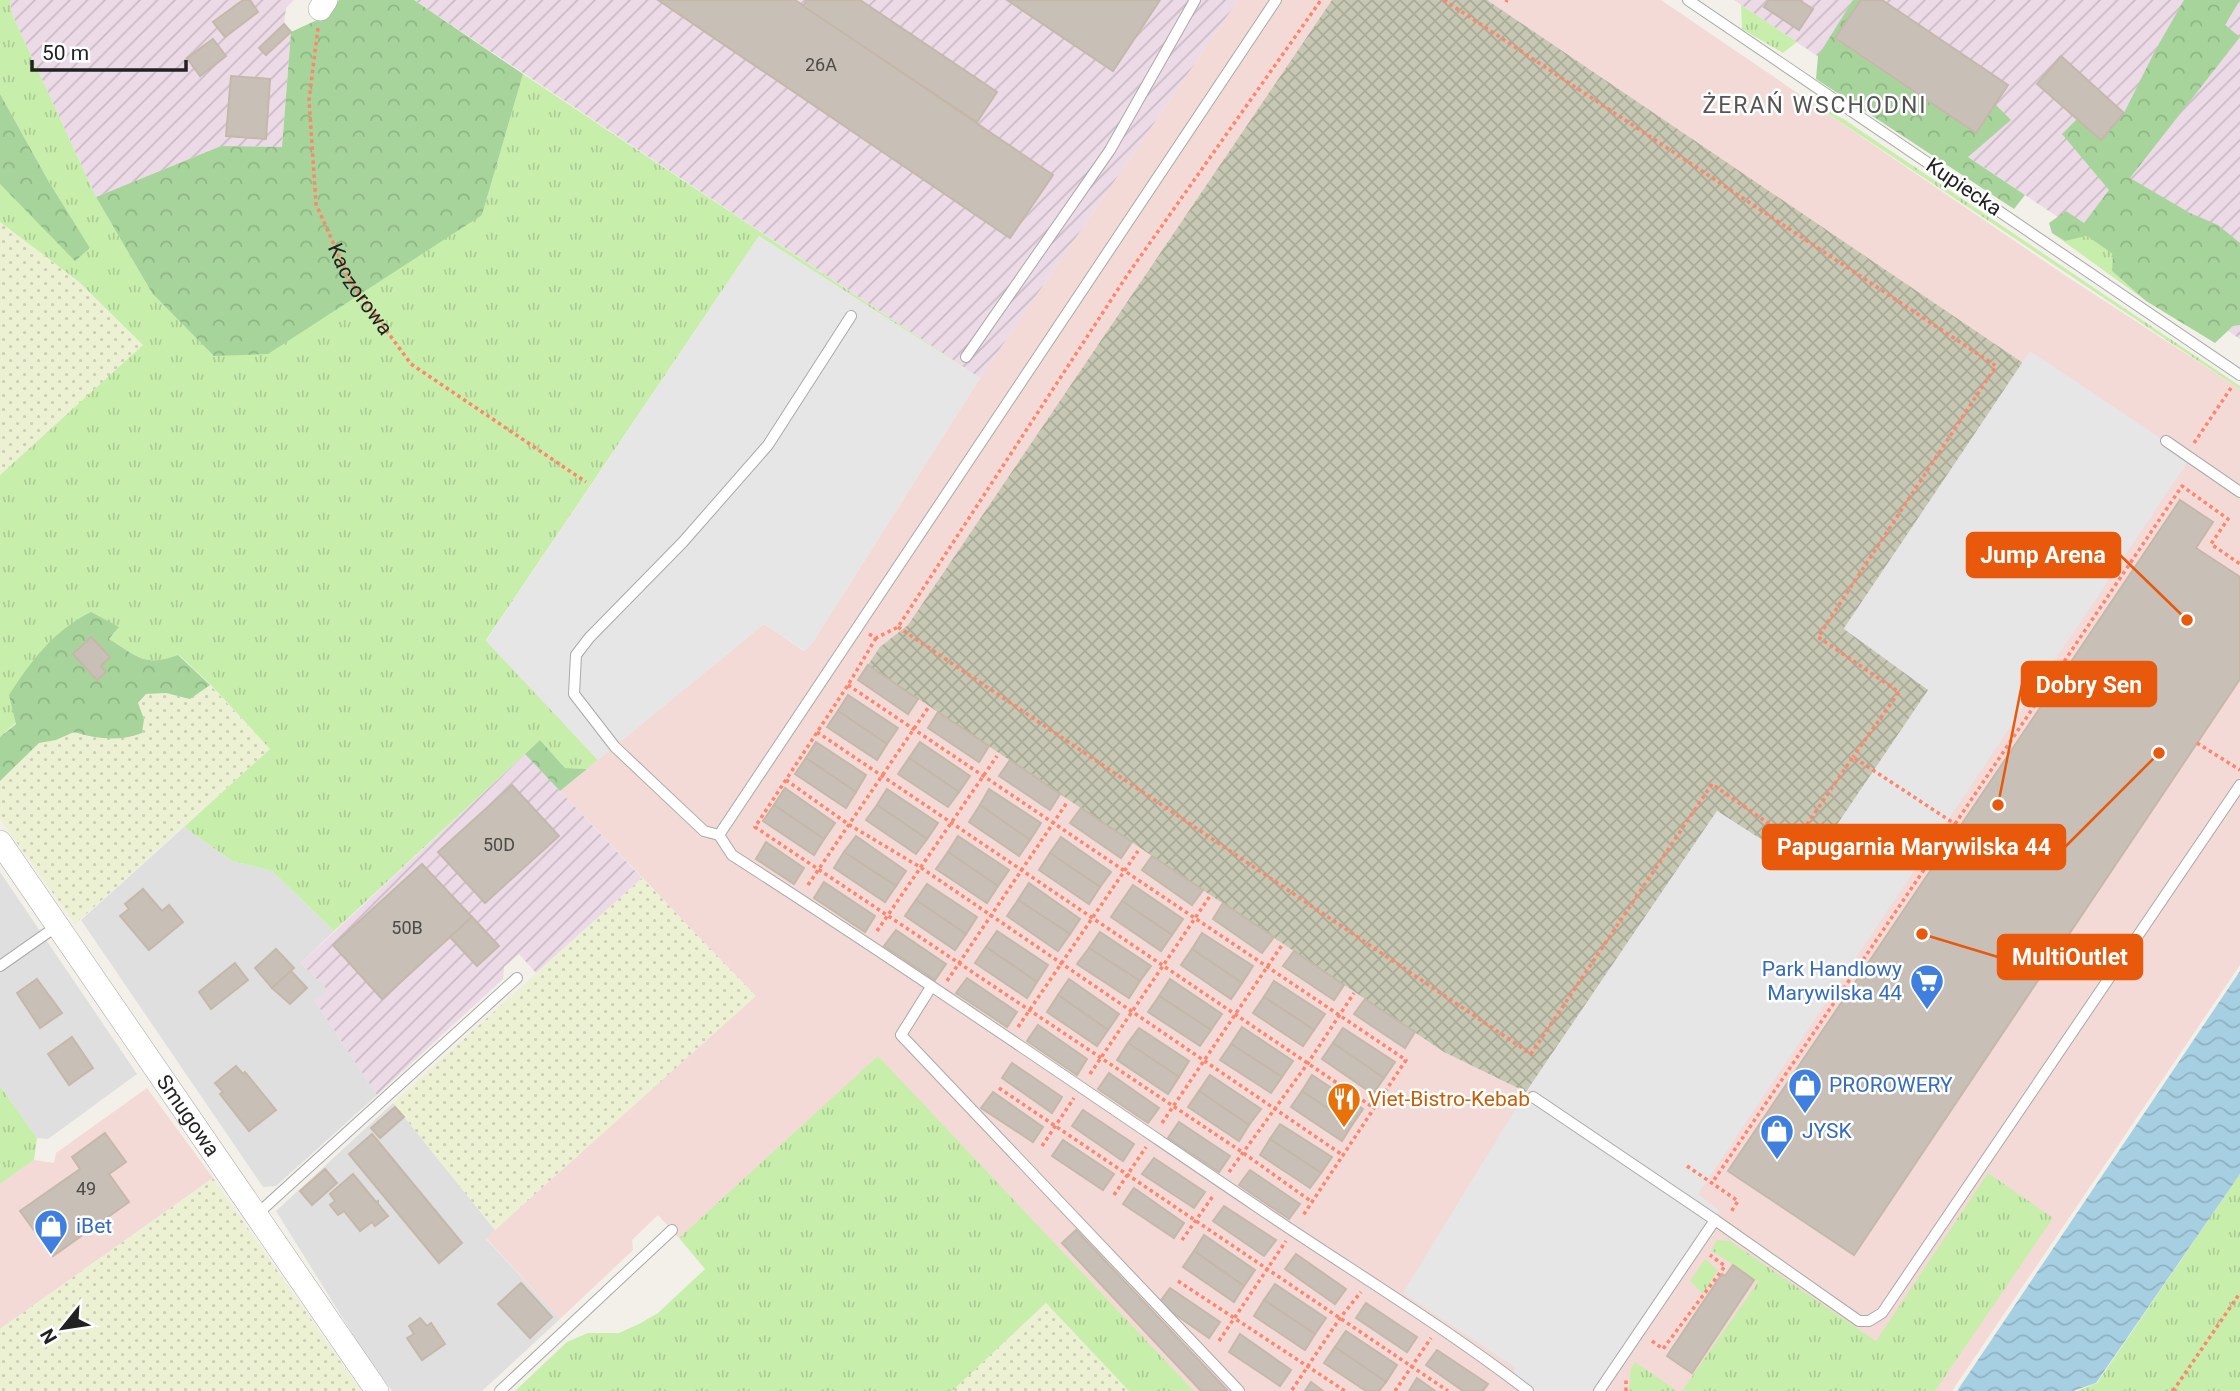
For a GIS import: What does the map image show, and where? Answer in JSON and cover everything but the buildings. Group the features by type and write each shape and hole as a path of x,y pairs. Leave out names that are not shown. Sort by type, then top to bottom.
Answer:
{"street":[{"name":"Smugowa","path":"0,842 377,1391"}],"lane":[{"path":"966,357 1110,150 1195,0"},
{"path":"719,835 1276,0"},
{"name":"Kupiecka","path":"1688,0 2240,375"},
{"path":"851,316 768,445 683,542 589,638 576,655 573,694 614,747 704,831 719,835 732,855 1488,1359 1528,1391"},
{"path":"2166,440 2240,492"},
{"path":"1533,1097 1859,1321 1869,1321 1882,1313 2240,785"},
{"path":"0,966 57,926"},
{"path":"255,1216 517,978"},
{"path":"931,987 901,1035 1238,1391"},
{"path":"1599,1391 1715,1220"},
{"path":"500,1391 672,1230"}],"path":[{"path":"1312,1202 1242,1152 755,827 876,638 898,627 1128,274 1321,0"},
{"path":"898,627 1531,1054 1712,785 1795,842 1899,692 1818,637 1996,366 1444,0"},
{"name":"Kaczorowa","path":"323,5 309,100 316,204 350,281 411,364 586,482"},
{"path":"2186,455 2240,375"},
{"path":"1712,1183 1942,848 1955,824 2182,486 2228,519 2211,544 2240,564"},
{"path":"850,637 867,634 876,638"},
{"path":"848,685 1406,1060 1219,1341"},
{"path":"799,898 928,708"},
{"path":"817,732 1374,1108"},
{"path":"2197,743 2240,770"},
{"path":"868,944 997,756"},
{"path":"1853,757 1955,824"},
{"path":"786,780 848,824 920,867 1344,1156"},
{"path":"958,1005 947,980 1068,802"},
{"path":"1009,1040 1138,851"},
{"path":"1042,1146 1210,896"},
{"path":"1114,1195 1282,945"},
{"path":"1182,1240 1242,1152 1308,1063 1354,993"},
{"path":"999,1088 1448,1391"},
{"path":"1178,1281 1345,1391"},
{"path":"1292,1390 1340,1318 1370,1282"},
{"path":"2173,1391 2240,1293"},
{"path":"1395,1391 1438,1327"}],"shaded area":[{"path":"10,0 294,0 286,8 284,24 291,32 282,147 221,146 96,197 12,14"},
{"path":"414,0 1238,0 980,378"},
{"path":"1238,0 1661,0 2063,274 2240,389 2240,965 1952,1391 1194,1391 878,1057 679,1238 658,1215 632,1240 633,1250 560,1319 486,1238 755,996 560,791 764,624 804,651 813,642 980,378"},
{"path":"1332,0 1487,0 2023,363 1844,628 1929,690 1807,869 1717,811 1526,1092 1444,1052 868,665 880,647 908,625"},
{"path":"1734,0 2240,0 2240,339 1807,49"},
{"path":"0,222 78,281 144,345 0,475"},
{"path":"759,236 980,378 805,651 764,624 598,760 486,641"},
{"path":"2030,351 2190,458 1698,1194 1719,1210 1598,1391 1529,1391 1509,1376 1516,1368 1403,1293 1526,1092 1717,811 1807,869 1928,690 1844,629"},
{"path":"210,685 270,749 75,924 0,819 0,781 38,743 56,740 74,732 93,738 144,719 138,703 146,694 166,693 190,699"},
{"path":"525,754 642,878 536,973 519,954 504,967 503,979 377,1095 315,1001 327,989 301,963"},
{"path":"184,827 232,861 272,871 334,931 301,963 328,989 315,1001 377,1095 276,1186 263,1187 81,920"},
{"path":"0,872 137,1074 48,1139 37,1138 0,1086"},
{"path":"642,878 756,996 495,1230 393,1103"},
{"name":"iBet","path":"147,1088 213,1178 0,1329 0,1184 34,1160 54,1163 56,1153"},
{"path":"393,1103 495,1230 486,1239 560,1319 482,1391 392,1391 362,1349 276,1211"},
{"path":"213,1178 361,1391 0,1391 0,1329"},
{"path":"1046,1303 1129,1391 952,1391"}],"green space":[{"path":"0,0 10,0 12,14 96,197 152,293 482,215 523,74 980,378 759,236 486,640 598,760 587,769 565,768 540,740 334,931 272,871 232,861 184,827 270,749 211,685 179,655 149,660 135,655 109,639 119,628 0,737 0,475 143,345 78,281 0,222 0,184 75,260 90,248 0,94"},
{"path":"339,0 414,0 523,74 482,215 268,354 214,356 152,293 96,197 221,146 282,147 291,32 330,14"},
{"path":"1853,0 1861,0 1835,39 1975,133 1995,104 2011,120 1968,157 2025,195 2014,209 1816,79 1818,56"},
{"path":"2184,0 2240,0 2225,25 2240,37 2130,178 2190,213 2218,225 2240,243 2240,325 2233,326 2215,343 2146,301 2112,271 2113,254 2087,236 2065,241 2052,233 2049,223 2066,211 2084,223 2109,190 2062,134 2077,119 2101,140 2124,113"},
{"path":"1741,5 1797,42 1783,53 1742,29"},
{"path":"0,94 90,248 75,261 0,184"},
{"path":"1800,95 1845,120 2240,386 2240,389"},
{"path":"2052,233 2065,241 2087,236 2114,254 2112,271 2146,301"},
{"path":"91,612 119,627 109,639 127,651 149,660 178,655 210,685 190,699 166,693 146,694 138,703 144,719 142,733 125,738 108,738 74,732 56,740 39,743 0,781 0,737 16,724 9,695 44,648 65,628"},
{"path":"540,740 565,768 587,769 560,791 525,754"},
{"path":"878,1056 1194,1391 1129,1391 1046,1303 952,1391 515,1391 567,1342 588,1333 619,1333 658,1313 705,1269 679,1238"},
{"path":"0,1086 37,1138 34,1160 0,1184"},
{"path":"1988,1173 2053,1218 1935,1391 1682,1391 1758,1282 1711,1250 1717,1240 1730,1241 1876,1341"},
{"path":"2240,1174 2240,1391 2077,1391 2097,1383"},
{"path":"1705,1259 1718,1270 1703,1294 1690,1281"},
{"path":"1635,1362 1677,1391 1629,1391 1631,1368"}],"water":[{"path":"2240,971 2240,1174 2096,1383 2073,1391 1957,1391"}],"place":[{"name":"Jump Arena","path":"2187,620"},
{"name":"Papugarnia Marywilska 44","path":"2159,753"},
{"name":"Dobry Sen","path":"1998,805"},
{"name":"MultiOutlet","path":"1922,934"},
{"name":"Park Handlowy Marywilska 44","path":"1927,1011"},
{"name":"PROROWERY","path":"1805,1115"},
{"name":"Viet-Bistro-Kebab","path":"1344,1129"},
{"name":"JYSK","path":"1777,1161"},
{"name":"iBet","path":"51,1256"}],"district":[{"name":"ŻERAŃ WSCHODNI","path":"1815,105"}]}
